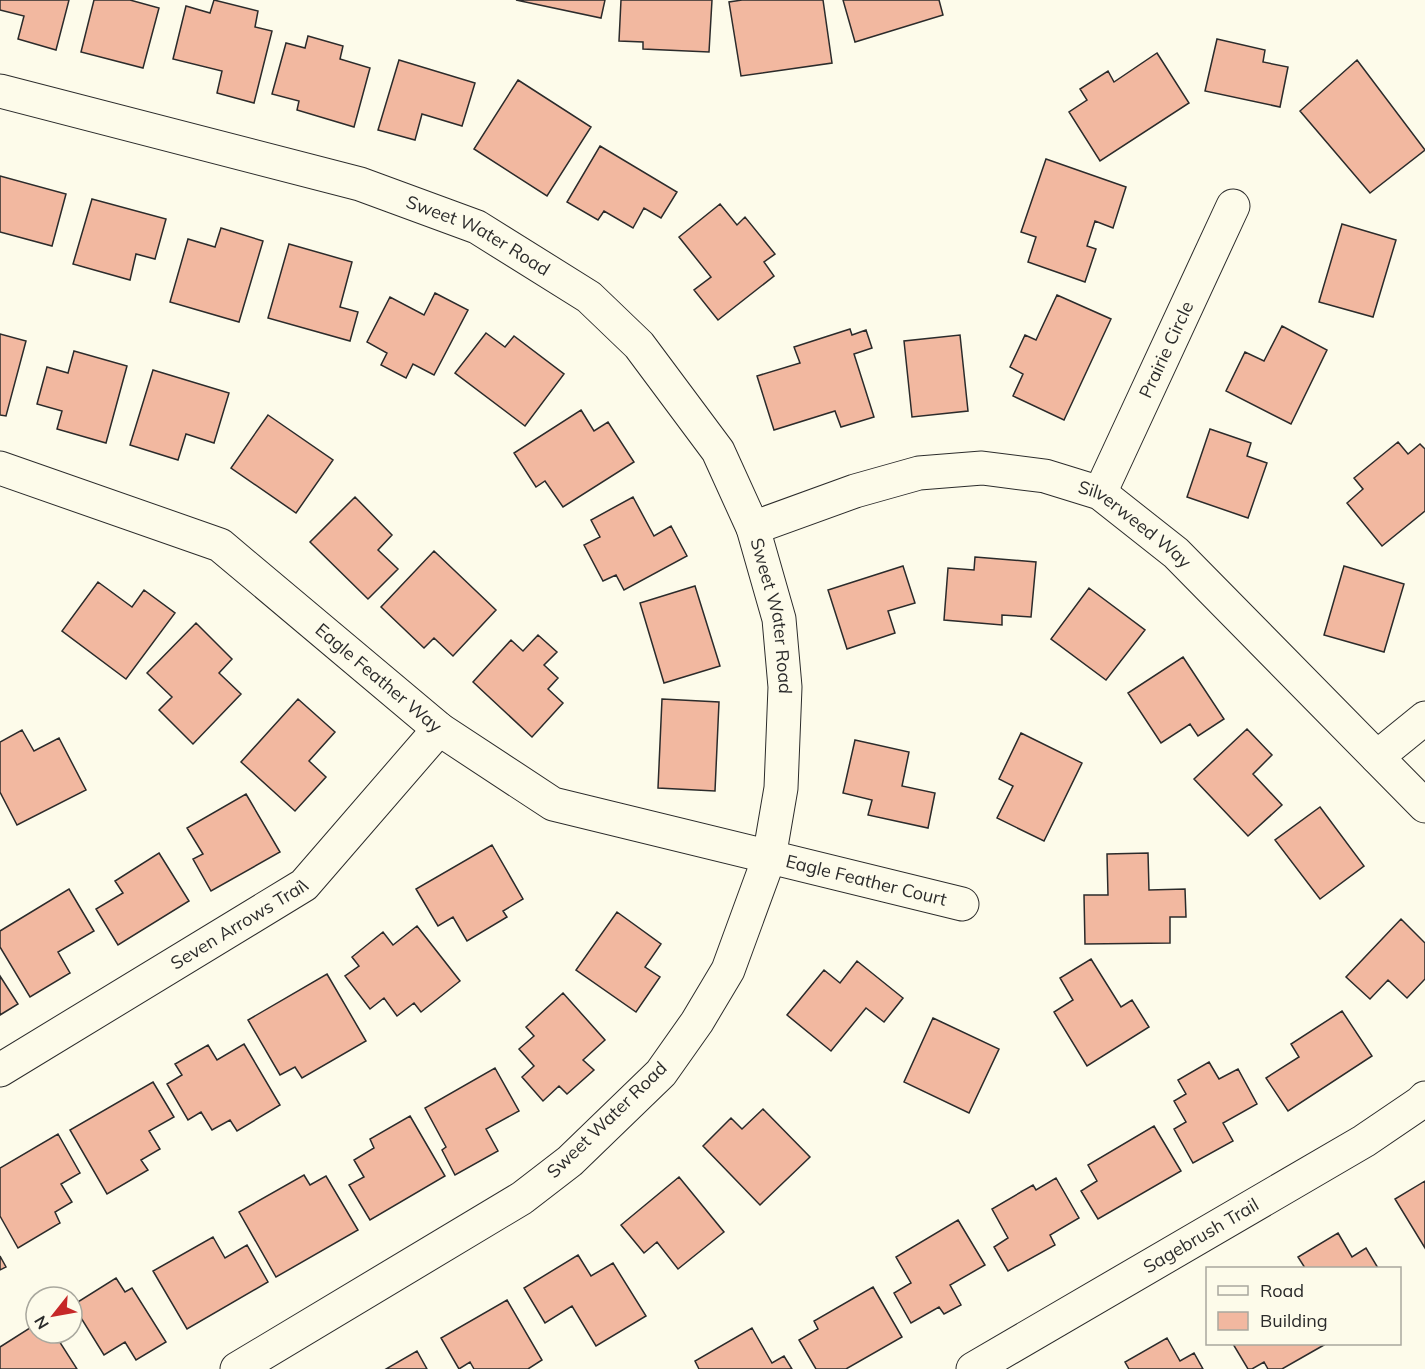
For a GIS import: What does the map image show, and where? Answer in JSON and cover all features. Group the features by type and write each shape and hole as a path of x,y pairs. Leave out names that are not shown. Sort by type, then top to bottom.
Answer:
{"street":[{"name":"Sweet Water Road","path":"0,91 360,184 477,227 589,297 639,345 718,452 753,528 779,619 785,687 781,788 769,858 729,970 697,1022 661,1072 570,1161 522,1198 237,1369"},
{"name":"Prairie Circle","path":"1101,493 1233,206"},
{"name":"Eagle Feather Way","path":"0,468 220,545 439,729 553,804 769,858"},
{"name":"Silverweed Way","path":"753,528 855,491 919,472 982,468 1045,476 1101,493 1176,553 1425,806"},
{"path":"1377,757 1425,718"},
{"name":"Seven Arrows Trail","path":"0,1070 304,885 439,729"},
{"name":"Eagle Feather Court","path":"769,858 962,904"},
{"name":"Sagebrush Trail","path":"973,1369 1364,1141 1425,1098"}],"building":[{"path":"0,0 69,0 56,50 18,39 24,16 0,10"},
{"path":"94,0 130,0 159,8 143,68 81,52"},
{"path":"214,0 258,11 255,27 272,31 254,103 217,93 222,71 173,59 186,6 210,13"},
{"path":"516,0 605,0 601,18"},
{"path":"621,0 712,0 709,52 643,49 643,42 619,41"},
{"path":"823,0 832,63 741,76 729,2"},
{"path":"843,0 939,0 943,15 855,42"},
{"path":"308,36 343,46 340,59 370,68 354,127 297,110 299,101 272,94 286,43 305,48"},
{"path":"1217,39 1265,50 1263,62 1288,67 1280,107 1205,91"},
{"path":"1157,53 1189,103 1100,161 1069,112 1087,100 1080,89 1108,71 1114,82"},
{"path":"399,60 475,83 462,126 422,114 415,140 378,130"},
{"path":"1357,60 1425,150 1370,193 1300,111"},
{"path":"518,80 591,127 547,196 474,149"},
{"path":"600,146 677,192 661,218 644,208 633,228 604,211 598,220 567,202"},
{"path":"1046,159 1126,187 1113,228 1095,221 1087,246 1096,249 1085,282 1028,262 1036,237 1021,232"},
{"path":"0,176 66,194 52,246 0,232"},
{"path":"92,199 166,219 155,259 136,254 130,280 73,264"},
{"path":"720,204 737,225 745,217 775,254 764,262 774,276 718,320 694,290 711,277 679,237"},
{"path":"1342,224 1396,240 1373,317 1319,302"},
{"path":"221,228 263,241 239,322 170,302 188,239 215,247"},
{"path":"289,244 352,262 340,307 358,312 350,341 268,318"},
{"path":"435,293 468,310 434,375 413,364 406,378 381,365 387,353 367,342 390,297 424,315"},
{"path":"1057,295 1111,319 1064,420 1013,396 1023,374 1010,367 1025,335 1036,340"},
{"path":"1282,326 1327,350 1291,424 1226,391 1245,352 1264,361"},
{"path":"850,329 852,335 866,330 872,348 854,354 874,417 841,427 835,411 774,430 757,376 800,363 794,347"},
{"path":"486,333 505,347 514,336 564,374 525,426 455,373"},
{"path":"0,334 26,341 6,416 0,415"},
{"path":"960,335 968,411 912,417 904,341"},
{"path":"74,351 127,366 106,443 57,429 62,411 37,404 47,367 68,373"},
{"path":"153,370 229,393 214,443 186,434 178,460 130,445"},
{"path":"581,410 594,431 608,422 634,462 563,507 545,481 536,487 514,453"},
{"path":"268,415 333,460 296,513 231,468"},
{"path":"1210,429 1251,443 1247,456 1267,463 1248,518 1187,497"},
{"path":"1398,442 1408,454 1420,444 1425,449 1425,511 1382,546 1347,503 1363,489 1354,478"},
{"path":"355,497 392,535 378,550 398,569 368,599 310,542"},
{"path":"633,497 654,536 671,526 687,556 624,590 616,575 603,581 584,545 600,537 591,520"},
{"path":"434,551 496,610 453,656 434,638 424,648 381,607"},
{"path":"975,557 1036,562 1031,617 1002,615 1002,625 944,620 948,568 974,570"},
{"path":"903,566 915,603 888,611 895,633 847,649 828,590"},
{"path":"1344,566 1404,584 1384,652 1324,635"},
{"path":"98,582 132,607 144,590 175,613 126,679 62,631"},
{"path":"695,586 720,666 664,683 640,603"},
{"path":"1089,588 1145,630 1106,680 1051,639"},
{"path":"196,623 232,659 219,673 241,694 193,744 159,710 172,697 147,673"},
{"path":"538,635 557,652 544,665 558,678 548,689 563,703 532,737 473,682 511,640 523,651"},
{"path":"1183,657 1224,719 1198,736 1190,724 1161,743 1128,693"},
{"path":"298,699 335,732 309,761 326,777 295,811 241,762"},
{"path":"662,699 719,702 715,791 658,788"},
{"path":"1247,729 1272,755 1253,774 1282,805 1248,836 1194,779"},
{"path":"22,730 34,751 59,738 86,790 17,825 0,792 0,742"},
{"path":"1021,733 1082,763 1044,841 997,818 1013,786 999,779"},
{"path":"855,740 909,752 902,786 935,793 928,828 868,815 872,800 843,793"},
{"path":"246,794 280,852 211,891 193,859 203,854 187,828"},
{"path":"1320,807 1364,866 1320,899 1275,840"},
{"path":"492,845 523,899 503,911 507,917 467,941 453,917 438,926 416,889"},
{"path":"159,853 189,901 118,945 96,909 123,893 115,881"},
{"path":"1148,853 1149,890 1185,889 1186,917 1170,917 1170,943 1085,944 1084,895 1108,895 1107,854"},
{"path":"69,889 94,931 58,952 70,973 30,997 0,947 0,931"},
{"path":"617,912 661,944 645,967 660,977 636,1012 576,970"},
{"path":"1401,919 1425,943 1425,979 1407,998 1388,980 1370,999 1346,977"},
{"path":"417,926 460,981 421,1012 414,1003 397,1016 384,998 370,1009 345,976 359,966 352,957 383,932 393,945"},
{"path":"1091,959 1121,1007 1132,1000 1149,1027 1087,1066 1054,1012 1073,1000 1060,978"},
{"path":"857,961 903,998 884,1022 866,1008 831,1051 787,1015 824,970 840,983"},
{"path":"327,974 366,1041 302,1078 295,1067 280,1075 248,1020"},
{"path":"0,976 18,1004 0,1015"},
{"path":"563,993 605,1040 583,1060 594,1070 567,1094 559,1086 543,1101 522,1077 534,1066 519,1049 534,1036 526,1027"},
{"path":"1342,1011 1372,1056 1288,1111 1266,1078 1299,1057 1291,1044"},
{"path":"933,1018 999,1049 969,1113 904,1082"},
{"path":"244,1044 280,1105 237,1131 230,1120 212,1130 201,1112 188,1120 167,1084 182,1075 175,1064 208,1045 217,1060"},
{"path":"1209,1062 1219,1079 1238,1069 1257,1104 1223,1123 1233,1141 1193,1163 1174,1129 1186,1122 1174,1101 1186,1094 1178,1080"},
{"path":"495,1068 519,1111 486,1129 498,1151 455,1175 442,1150 446,1147 425,1108"},
{"path":"153,1082 174,1117 149,1131 160,1149 141,1160 148,1170 107,1194 70,1130"},
{"path":"763,1109 810,1157 760,1205 703,1146 731,1118 742,1129"},
{"path":"410,1116 445,1176 370,1220 349,1185 364,1177 354,1160 374,1148 370,1139"},
{"path":"1154,1126 1181,1171 1098,1219 1081,1191 1097,1181 1088,1165"},
{"path":"58,1134 80,1173 61,1184 72,1202 55,1212 60,1223 18,1248 0,1216 0,1168"},
{"path":"304,1175 310,1185 326,1176 358,1230 276,1277 239,1212"},
{"path":"679,1177 724,1232 678,1269 657,1242 644,1253 621,1225"},
{"path":"1056,1178 1079,1218 1050,1235 1055,1245 1008,1271 994,1247 1008,1238 992,1209 1033,1185 1036,1190"},
{"path":"1425,1181 1425,1248 1395,1199"},
{"path":"958,1220 985,1265 950,1285 961,1305 944,1314 939,1307 911,1323 894,1293 911,1283 896,1257"},
{"path":"1338,1233 1352,1257 1366,1248 1377,1267 1304,1267 1298,1257"},
{"path":"213,1237 225,1258 247,1245 268,1282 187,1329 153,1271"},
{"path":"578,1255 591,1276 613,1263 646,1316 596,1346 572,1306 545,1323 524,1288"},
{"path":"0,1256 6,1267 0,1270"},
{"path":"116,1278 125,1292 132,1288 166,1342 136,1360 125,1342 104,1355 84,1323 84,1298"},
{"path":"873,1287 902,1337 846,1369 816,1369 799,1340 818,1329 814,1321"},
{"path":"507,1300 542,1360 528,1369 474,1369 470,1362 459,1369 441,1338"},
{"path":"752,1328 772,1363 784,1356 792,1369 699,1369 695,1361"},
{"path":"24,1332 24,1345 62,1345 77,1369 0,1369 0,1347"},
{"path":"1167,1338 1180,1361 1194,1353 1203,1369 1129,1369 1125,1362"},
{"path":"1234,1345 1324,1345 1282,1369 1268,1369 1264,1362 1248,1369"},
{"path":"417,1351 427,1369 386,1369"}]}
